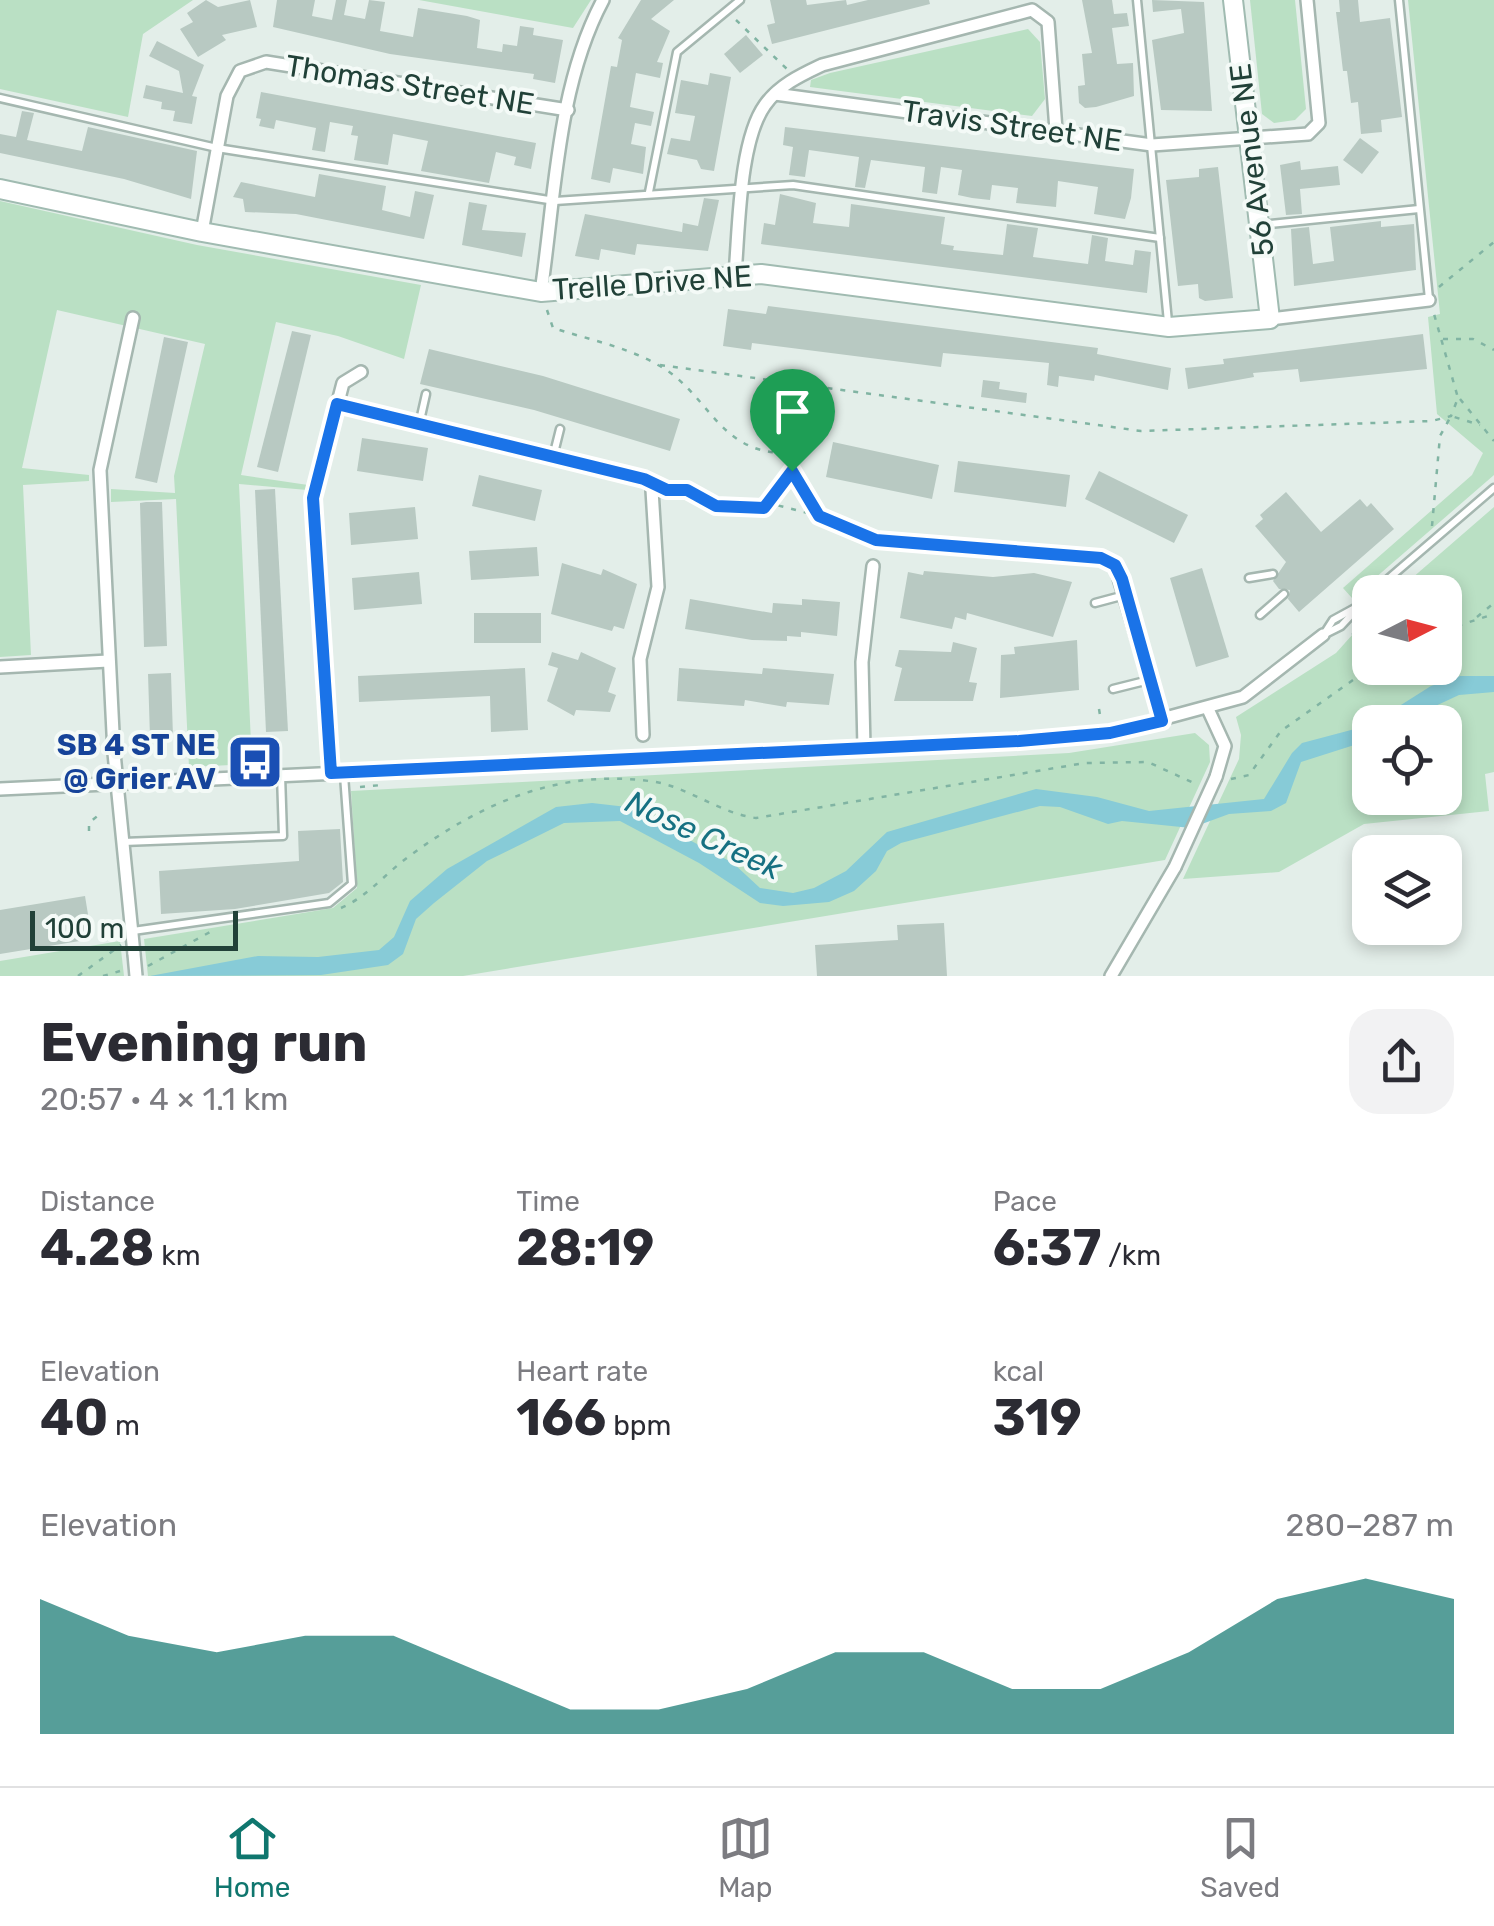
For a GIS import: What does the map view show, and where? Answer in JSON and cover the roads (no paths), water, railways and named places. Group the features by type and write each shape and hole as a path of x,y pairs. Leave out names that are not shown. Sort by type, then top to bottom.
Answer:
{"street":[{"path":"541,292 568,110 586,32 603,0"},
{"name":"56 Avenue NE","path":"1233,0 1270,319"},
{"name":"Travis Street NE","path":"775,94 1152,145 1250,142 1308,134 1319,123 1307,0"},
{"path":"735,274 743,187 763,107 796,78 822,65 1032,10 1048,22 1056,130"},
{"name":"Thomas Street NE","path":"202,232 227,96 240,71 266,62 568,110"},
{"name":"Trelle Drive NE","path":"0,189 202,232 541,292 762,274 1169,327 1270,319 1428,295"},
{"path":"133,318 100,470 116,780 136,976"},
{"path":"337,772 313,498 344,383 361,372"},
{"path":"643,735 640,659 658,588 651,487"},
{"path":"876,540 1101,558 1115,565 1162,721"},
{"path":"864,748 862,662 873,566"},
{"path":"0,789 116,780 1062,738 1208,709 1261,687 1323,635"},
{"path":"0,667 108,662"},
{"path":"1112,976 1175,867 1217,780 1225,746 1208,709"}],"lane":[{"path":"649,192 677,52 740,0"},
{"path":"1137,0 1169,327"},
{"path":"1399,0 1428,295"},
{"path":"0,98 217,148 555,201 794,185 1160,238"},
{"path":"1261,225 1419,209"},
{"path":"419,424 426,394"},
{"path":"337,404 644,479 651,487"},
{"path":"553,456 560,428"},
{"path":"1392,575 1494,488"},
{"path":"1248,578 1273,574"},
{"path":"1096,602 1126,594"},
{"path":"1260,616 1284,594"},
{"path":"1323,635 1336,630 1352,612"},
{"path":"1113,689 1150,680"},
{"path":"132,932 329,903 352,884 337,772"},
{"path":"122,842 284,836 281,775"}],"water":[{"path":"1462,676 1494,676 1494,692 1459,695 1438,705 1401,705 1431,686 1462,685"},
{"path":"1352,730 1352,746 1301,762 1286,803 1271,811 1229,814 1191,828 1122,821 1108,824 1060,807 1040,806 901,843 887,851 876,871 854,891 829,902 783,906 760,903 699,863 620,821 564,823 487,861 434,903 416,919 403,954 388,965 321,975 150,976 258,956 318,957 379,950 394,937 410,901 447,869 556,807 592,803 627,807 733,863 760,888 793,893 814,888 846,871 887,832 1036,789 1097,797 1149,811 1264,799 1302,743"}],"place":[{"name":"SB 4 ST NE @ Grier AV","path":"255,762"}],"water label":[{"name":"Nose Creek","path":"704,835"}]}
